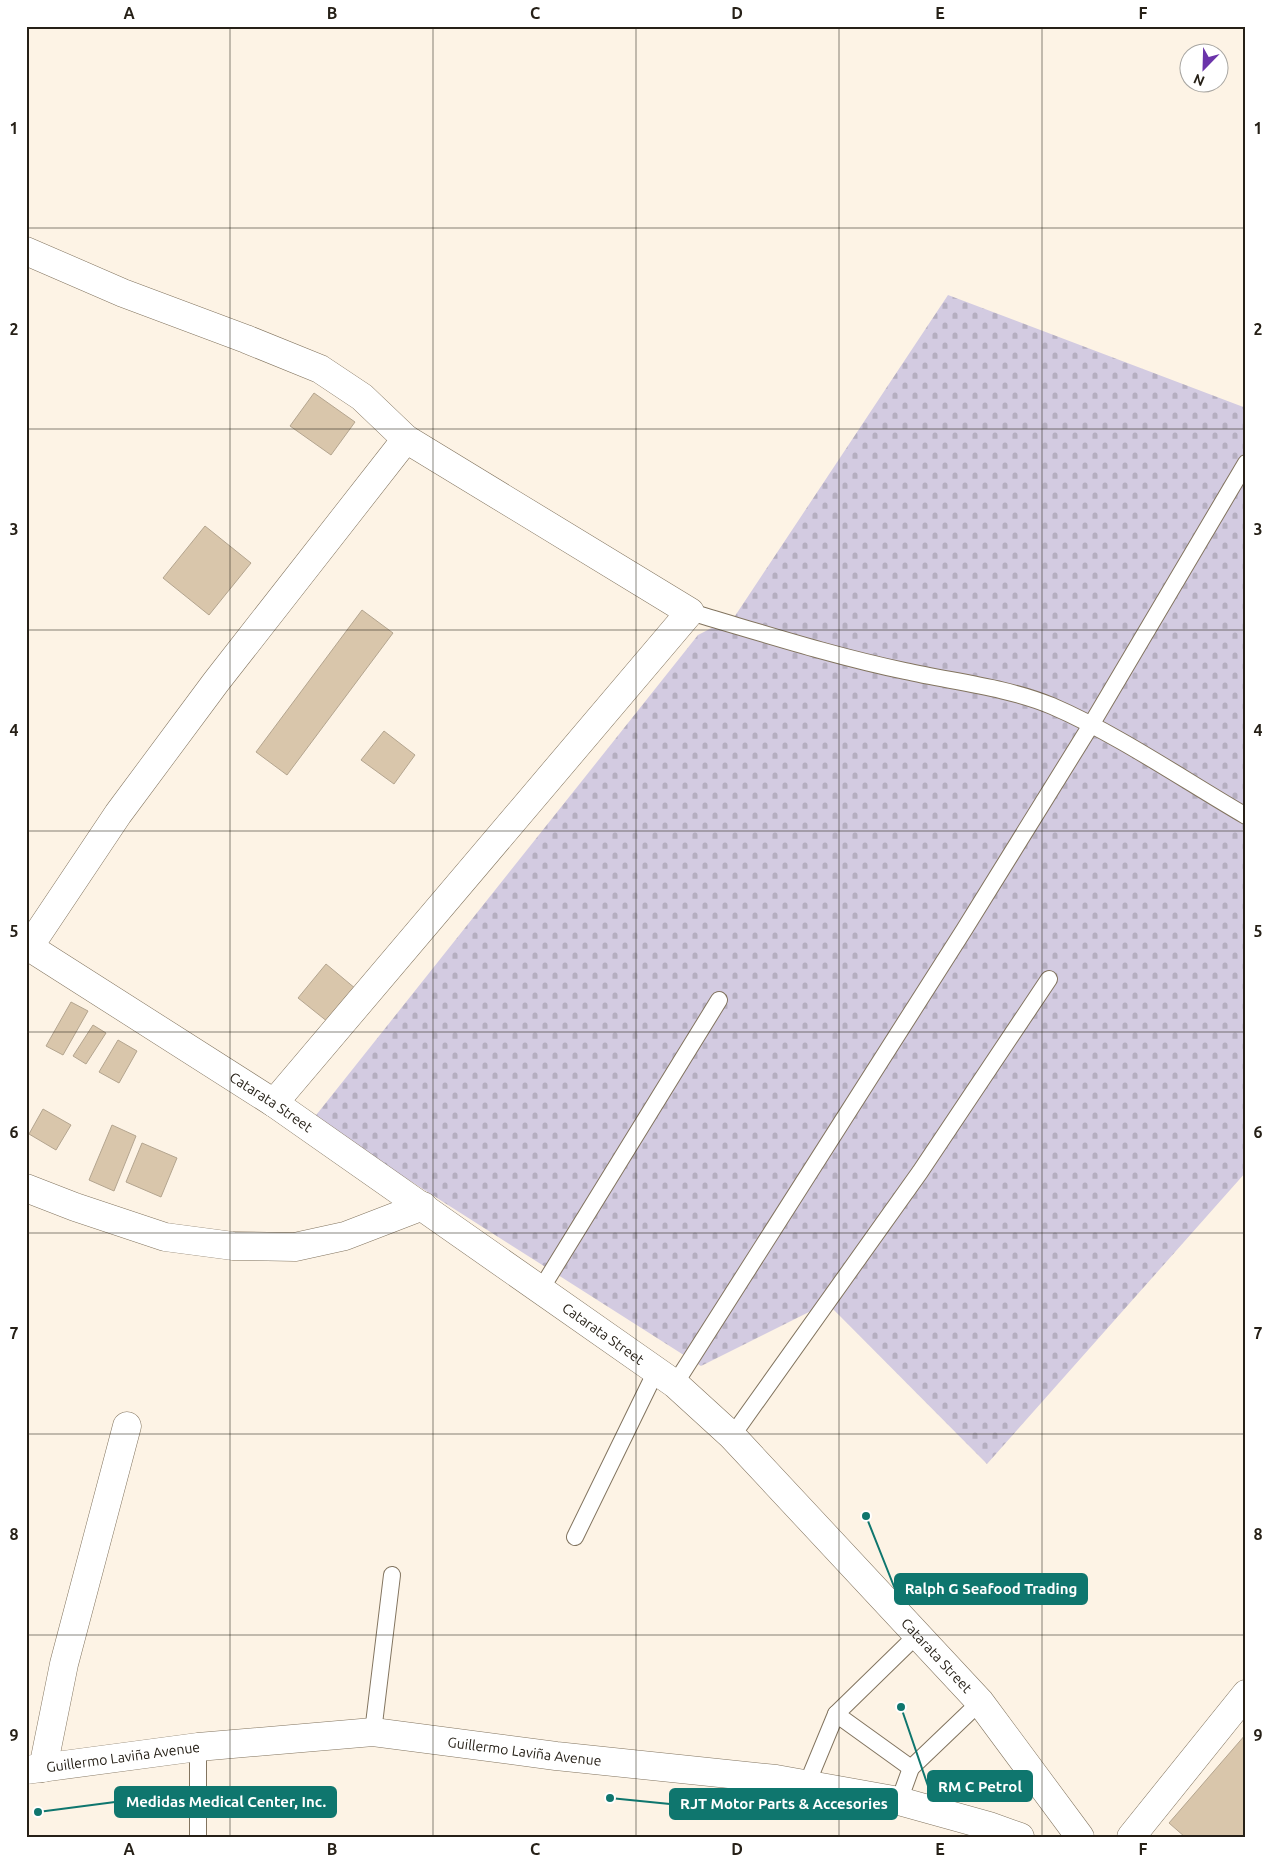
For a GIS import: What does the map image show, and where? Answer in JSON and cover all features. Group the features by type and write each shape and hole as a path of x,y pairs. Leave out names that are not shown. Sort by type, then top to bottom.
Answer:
{"street":[{"path":"26,252 320,370 362,397 406,439 690,612 274,1103"},
{"path":"28,946 141,783 216,682 406,439"},
{"name":"Catarata Street","path":"28,946 274,1103 666,1377 732,1436 980,1702 1080,1837"},
{"path":"26,1188 74,1207 165,1237 233,1246 295,1247 345,1236 423,1206"},
{"path":"34,1769 127,1426"},
{"path":"1131,1837 1246,1694"},
{"name":"Guillermo Laviña Avenue","path":"34,1769 198,1747 373,1732 807,1784 899,1801 990,1826 1020,1837"}],"lane":[{"path":"575,1537 666,1377 959,938 1091,725 1246,463"},
{"path":"690,612 809,647 904,671 992,688 1051,706 1091,725 1246,816"},
{"path":"732,1436 920,1172 1049,979"},
{"path":"541,1289 719,1000"},
{"path":"373,1732 392,1575"},
{"path":"807,1784 836,1714 917,1635"},
{"path":"899,1801 911,1768 980,1702"},
{"path":"836,1714 911,1768"},
{"path":"198,1747 198,1837"}],"green space":[{"path":"948,295 1246,408 1246,1172 987,1464 827,1303 701,1366 313,1119 698,635 735,616"}],"building":[{"path":"314,393 355,422 331,455 290,426"},
{"path":"205,526 251,563 209,615 163,578"},
{"path":"362,610 393,633 287,775 256,752"},
{"path":"384,731 415,755 394,784 361,760"},
{"path":"326,964 356,989 328,1022 298,998"},
{"path":"71,1002 88,1011 63,1055 46,1046"},
{"path":"93,1025 106,1033 86,1064 73,1056"},
{"path":"118,1040 137,1051 119,1083 99,1072"},
{"path":"43,1109 71,1125 56,1150 29,1134"},
{"path":"112,1125 136,1136 114,1191 89,1180"},
{"path":"142,1143 177,1158 161,1197 126,1182"},
{"path":"1246,1734 1246,1837 1185,1837 1169,1823"}],"place":[{"name":"Ralph G Seafood Trading","path":"866,1516"},
{"name":"RM C Petrol","path":"901,1707"},
{"name":"RJT Motor Parts & Accesories","path":"610,1798"},
{"name":"Medidas Medical Center, Inc.","path":"38,1812"}]}
